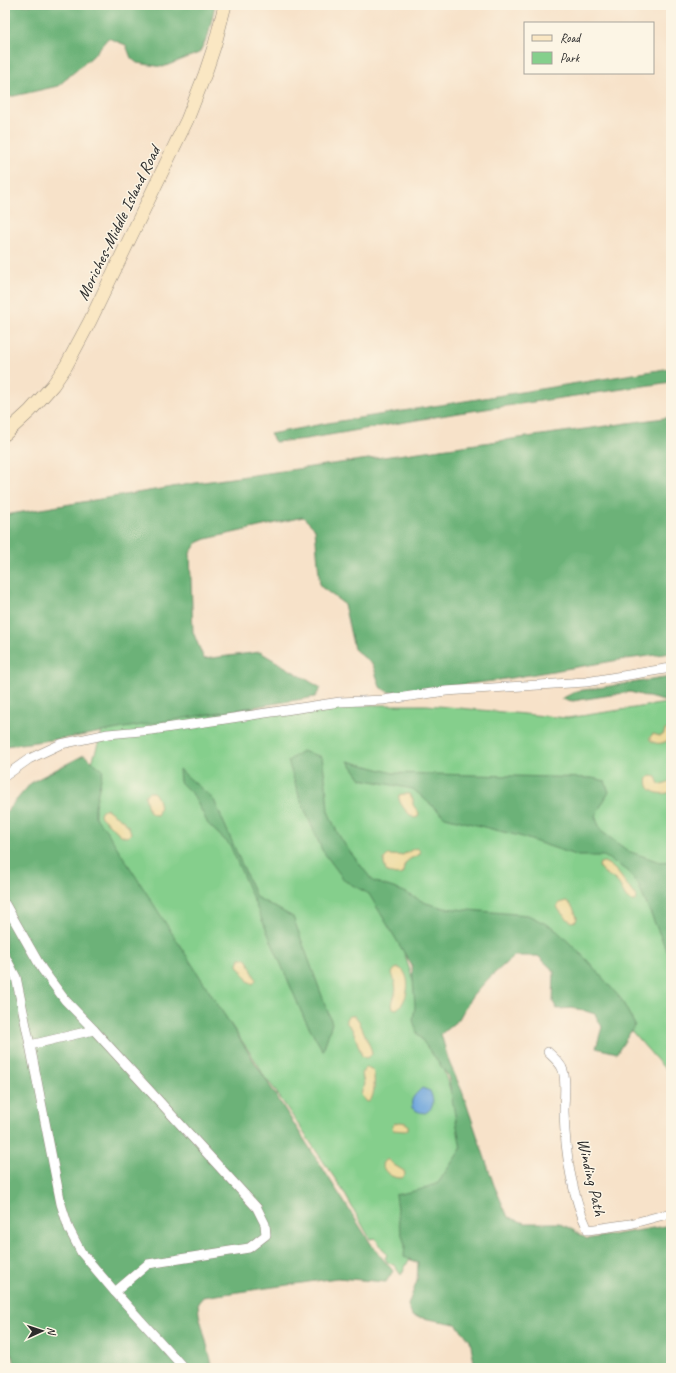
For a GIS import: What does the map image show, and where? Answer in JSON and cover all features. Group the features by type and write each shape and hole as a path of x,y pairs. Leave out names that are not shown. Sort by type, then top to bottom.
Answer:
{"main road":[{"name":"Moriches-Middle Island Road","path":"5,434 30,411 53,385 66,366 90,321 187,120 215,44 225,5"}],"street":[{"path":"5,776 29,759 61,744 108,734 152,730 340,702 383,700 446,691 586,682 671,668"},
{"path":"5,904 42,969 65,1000 257,1208 265,1224 266,1236 249,1248 148,1264 114,1292"},
{"path":"5,956 16,977 61,1204 69,1229 81,1252 114,1292 184,1368"},
{"path":"30,1045 94,1030"},
{"name":"Winding Path","path":"548,1052 562,1068 565,1087 564,1110 568,1160 580,1211 588,1230 630,1224 671,1213"}],"green space":[{"path":"5,5 215,5 208,36 199,53 163,67 137,63 131,58 126,45 108,38 93,56 58,86 5,98"},
{"path":"671,368 671,382 458,413 306,439 275,442 270,434 328,423"},
{"path":"671,417 671,653 493,681 401,692 388,692 380,687 373,665 354,649 344,604 320,586 315,529 303,517 206,539 197,543 190,553 193,632 204,659 260,652 321,688 315,697 74,737 5,746 5,515 196,483"},
{"path":"671,677 671,703 630,692 573,701 561,699 577,691"},
{"path":"667,703 671,705 671,1076 540,927 393,920 469,1146 401,1275 393,1264 388,1263 385,1258 387,1255 375,1238 370,1239 342,1189 265,1078 257,1063 79,802 103,729 156,712 206,715 243,709 341,705 427,705 567,718"},
{"path":"302,751 322,757 328,811 337,832 347,848 373,881 402,891 426,903 444,908 528,915 554,928 587,960 621,999 635,1025 617,1053 596,1048 602,1027 595,1014 575,1008 557,1009 553,1002 554,971 538,956 514,956 488,979 470,999 459,1019 441,1034 449,1062 462,1091 494,1185 508,1217 525,1223 559,1223 587,1239 671,1225 671,1368 475,1368 470,1340 456,1324 412,1316 408,1305 417,1281 418,1263 404,1257 405,1245 399,1224 395,1195 419,1190 438,1183 461,1149 448,1076 417,1033 413,1020 415,1006 412,966 369,894 345,881 322,850 300,799 288,761"},
{"path":"84,755 103,770 95,806 95,817 106,830 373,1247 393,1271 386,1282 337,1278 203,1297 198,1303 199,1314 213,1368 16,1368 5,1330 5,813 32,782"},
{"path":"348,761 393,773 592,778 605,781 609,792 595,816 601,831 628,851 660,862 671,861 671,960 638,885 627,870 604,856 578,856 519,836 445,817 413,789 361,779"},
{"path":"179,769 214,800 256,897 293,917 332,1023 323,1051 304,1018 230,845 208,824 194,796 180,782"}],"sand":[{"path":"671,729 671,739 663,743 655,743 650,740 650,737 653,734 660,736 663,735 665,730"},
{"path":"651,776 656,777 661,785 666,784 671,780 671,792 658,793 651,790 647,783 648,778"},
{"path":"149,792 153,792 158,800 160,806 157,815 152,814 148,809 145,796"},
{"path":"409,794 413,799 413,805 419,813 418,817 414,818 401,804 399,795"},
{"path":"107,809 127,825 131,833 129,836 126,837 121,835 101,817 100,814 103,810"},
{"path":"417,848 420,851 420,854 406,862 402,874 397,875 386,871 384,859 388,855 402,855"},
{"path":"604,862 613,868 621,877 635,895 635,901 631,901 626,898 617,881 601,870 599,867 600,863"},
{"path":"566,901 570,904 574,911 577,918 576,921 570,921 563,915 557,906 559,903"},
{"path":"240,958 246,959 249,962 256,980 253,984 248,981 238,965"},
{"path":"399,968 406,976 407,989 404,1001 396,1009 392,1006 396,989 392,973 395,969"},
{"path":"349,1016 355,1016 359,1021 371,1049 372,1054 369,1057 366,1058 362,1056 353,1030 346,1022 346,1019"},
{"path":"365,1068 373,1070 374,1077 373,1095 370,1101 367,1102 361,1095 364,1084 362,1074"},
{"path":"395,1123 406,1123 408,1129 405,1131 393,1130 392,1126"},
{"path":"385,1160 389,1160 404,1171 405,1175 402,1178 389,1175 382,1164"}],"water":[{"path":"422,1088 430,1091 433,1101 431,1109 425,1113 419,1112 412,1108 414,1097"}]}
